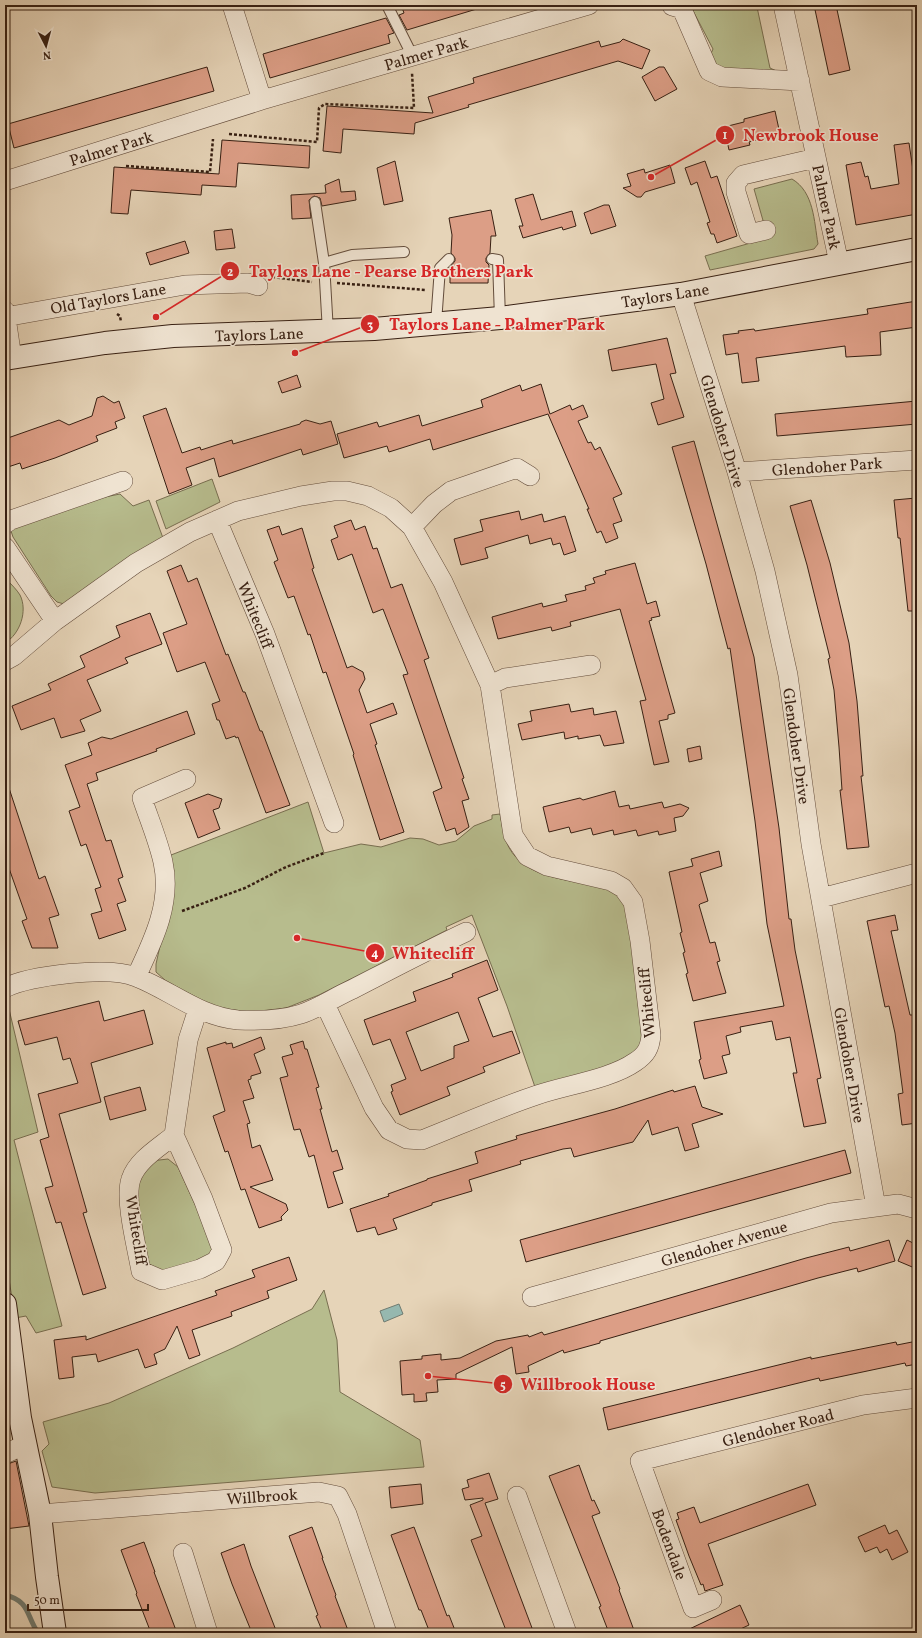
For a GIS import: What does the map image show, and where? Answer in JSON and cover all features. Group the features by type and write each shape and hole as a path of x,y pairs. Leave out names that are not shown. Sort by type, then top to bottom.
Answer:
{"main road":[{"name":"Taylors Lane","path":"9,358 105,343 173,336 328,332 382,329 500,318 681,294 917,249"},
{"path":"5,1304 15,1385 40,1514 55,1633"}],"street":[{"path":"232,5 262,100"},
{"name":"Palmer Park","path":"5,181 262,100 413,57 568,8 589,5"},
{"name":"Palmer Park","path":"783,5 839,263"},
{"path":"672,6 682,9 709,71 722,77 800,81"},
{"path":"766,230 749,234 736,192 736,183 743,175 816,158"},
{"name":"Old Taylors Lane","path":"5,314 185,285 248,283 262,280"},
{"name":"Glendoher Drive","path":"681,294 737,472 765,571 788,675 811,844 876,1207"},
{"path":"5,314 9,358"},
{"name":"Glendoher Park","path":"737,472 917,460"},
{"path":"412,527 434,504 451,491 517,468 530,476"},
{"path":"5,524 11,520 123,481"},
{"name":"Whitecliff","path":"5,661 14,656 55,621 136,563 190,532 238,511 301,496 333,491 347,491 368,496 391,508 412,527 443,582 490,684 513,835 527,856 547,866 611,881 623,888 633,902 640,941 651,1035 648,1051 637,1062 616,1072 538,1095 422,1140 407,1139 389,1130 374,1108 325,1004"},
{"name":"Whitecliff","path":"216,520 264,634 334,823"},
{"path":"5,547 55,621"},
{"path":"490,684 505,678 591,665"},
{"path":"136,977 155,935 162,913 165,883 163,862 142,798 186,779"},
{"path":"820,898 917,873"},
{"path":"7,982 93,972 123,973 136,977 198,1009 217,1016 237,1020 257,1020 300,1014 325,1004 466,932"},
{"path":"174,1135 188,1040 198,1009"},
{"name":"Whitecliff","path":"174,1135 203,1200 222,1250 216,1261 200,1269 162,1280 141,1271 130,1205 131,1179 143,1160 174,1135"},
{"name":"Glendoher Avenue","path":"532,1296 830,1213 898,1204 917,1209"},
{"name":"Glendoher Road","path":"640,1461 863,1406 917,1398"},
{"path":"5,1454 26,1444"},
{"name":"Bodendale","path":"640,1461 693,1608 712,1600"},
{"name":"Willbrook","path":"40,1514 319,1492 338,1496 347,1514 387,1633"},
{"path":"517,1496 567,1633"},
{"path":"182,1553 208,1633"}],"lane":[{"path":"386,5 413,57"},
{"path":"315,202 324,263 328,332"},
{"path":"324,263 352,255 404,252"},
{"path":"436,323 440,268 449,259"},
{"path":"492,259 498,260 500,318"}],"path":[{"path":"229,134 317,142 319,108 322,104 414,108 412,80"},
{"path":"126,166 210,172 213,139"},
{"path":"262,280 438,291"},
{"path":"182,911 245,888 286,867 324,853"}],"green space":[{"path":"690,5 758,5 757,7 770,68 783,74 720,68 709,58 713,49"},
{"path":"792,179 805,191 812,208 818,244 814,249 710,270 705,256 768,238 754,189"},
{"path":"212,479 220,502 166,529 156,501"},
{"path":"120,494 133,506 149,500 163,538 64,604 57,602 51,596 13,537 11,531 14,526 105,497"},
{"path":"7,580 20,595 23,615 15,634 5,643 5,581"},
{"path":"308,802 324,853 361,844 381,847 410,838 423,839 439,845 456,841 474,826 492,819 492,815 500,814 506,841 512,853 531,869 556,878 604,887 617,893 624,906 633,944 642,1045 622,1062 535,1087 507,1006 472,915 446,927 447,930 319,995 286,1008 251,1012 217,1008 166,981 156,972 156,964 160,946 171,855"},
{"path":"9,1009 38,1132 14,1140 62,1326 36,1333 26,1316 15,1318 5,1253 5,1012"},
{"path":"168,1159 178,1167 214,1246 214,1255 162,1273 146,1265 136,1194 138,1179 151,1161"},
{"path":"324,1290 337,1340 340,1392 420,1440 424,1467 95,1493 52,1487 42,1451 49,1444 43,1422 109,1403 233,1348 312,1309"}],"water":[{"path":"399,1304 403,1314 384,1322 380,1311"}],"building":[{"path":"401,5 480,5 480,8 407,30 399,15 404,13"},
{"path":"814,5 836,5 850,70 829,75"},
{"path":"386,18 394,33 388,35 390,43 270,78 263,54"},
{"path":"623,39 650,50 642,69 618,61 468,105 469,107 415,123 414,134 343,129 341,153 323,151 327,106 433,113 428,97 474,83 473,78 599,41 601,47 620,42"},
{"path":"207,67 214,91 14,148 8,124"},
{"path":"659,67 664,67 677,89 655,101 642,77"},
{"path":"775,111 780,134 749,142 750,145 729,150 724,127 744,122 744,119"},
{"path":"222,140 310,146 309,168 238,163 236,187 202,185 201,195 131,190 128,214 111,213 114,167 219,174"},
{"path":"909,143 914,177 917,177 917,214 856,225 846,165 861,162 865,177 868,176 871,189 899,184 894,145"},
{"path":"395,161 403,201 384,205 377,168"},
{"path":"705,161 711,178 717,176 737,236 717,243 714,234 711,234 707,223 710,222 697,182 691,185 685,168"},
{"path":"670,165 675,183 645,192 641,197 637,197 623,188 631,186 627,174 644,169 645,173"},
{"path":"339,179 341,192 355,191 356,200 322,206 320,198 314,196 309,200 311,218 292,219 291,195 326,193 325,185"},
{"path":"533,194 541,220 572,211 576,226 563,230 562,227 523,238 519,226 523,226 515,199"},
{"path":"604,205 609,205 616,226 591,234 584,213"},
{"path":"491,210 496,236 491,236 490,253 486,258 486,262 489,265 488,283 450,283 450,267 455,261 455,258 451,253 452,235 449,218"},
{"path":"232,229 235,248 216,250 214,231"},
{"path":"185,241 189,253 150,265 146,253"},
{"path":"917,301 917,327 880,332 881,355 846,357 845,346 756,358 759,381 742,383 738,353 726,355 723,335 739,333 738,331 754,329 755,331 868,314 867,309"},
{"path":"667,338 676,373 670,374 684,417 658,425 651,403 664,399 656,364 612,371 608,350"},
{"path":"297,375 301,387 282,393 278,382"},
{"path":"541,384 550,414 570,405 572,410 583,405 588,417 578,421 588,443 591,442 595,450 600,447 622,494 613,498 622,521 613,524 618,538 606,543 601,531 597,533 587,509 589,509 548,414 433,450 430,439 389,452 387,446 344,458 337,434 377,422 379,427 419,415 422,426 483,407 481,400 520,385 522,391"},
{"path":"103,396 114,403 119,401 125,418 115,422 117,428 96,436 98,441 55,458 22,469 20,463 5,468 5,439 59,420 69,425 92,416 97,398"},
{"path":"917,401 917,424 777,436 775,414"},
{"path":"166,408 182,453 200,447 201,450 232,440 233,444 300,424 306,420 320,424 331,421 338,444 303,455 301,449 219,477 214,458 186,468 192,485 169,494 143,416"},
{"path":"694,441 754,657 779,828 789,919 791,919 795,950 821,1078 817,1079 826,1123 804,1127 793,1073 797,1073 790,1037 776,1040 772,1021 740,1027 741,1032 726,1036 730,1054 722,1056 727,1073 704,1079 699,1060 701,1059 694,1022 784,1006 767,924 755,821 730,648 728,649 706,564 672,447"},
{"path":"916,498 917,611 908,611 894,500"},
{"path":"811,500 830,563 849,643 857,701 863,776 861,776 869,847 847,849 840,790 842,790 834,690 828,659 830,658 807,565 790,506"},
{"path":"519,511 521,520 542,514 544,522 565,516 576,551 564,555 560,543 553,545 551,538 530,544 528,535 485,548 488,558 461,565 454,539 483,531 480,520"},
{"path":"351,520 355,530 365,526 373,549 377,548 391,588 402,584 429,658 424,660 464,778 462,779 469,799 462,801 469,827 457,835 455,828 446,831 433,792 442,788 403,675 408,674 383,609 373,613 352,554 338,560 331,540 338,537 334,526"},
{"path":"279,526 282,535 302,528 314,568 312,569 347,668 352,666 363,672 365,679 359,690 367,713 393,703 397,714 370,724 377,744 375,745 404,832 380,840 353,755 354,754 326,672 323,673 310,634 308,635 294,596 288,598 274,562 278,560 267,530"},
{"path":"635,563 647,604 656,601 660,616 651,618 652,620 649,621 675,713 668,715 668,719 659,721 669,762 654,765 640,701 646,700 620,609 570,622 571,626 552,631 551,627 498,639 492,617 542,603 543,607 567,601 565,595 586,590 585,586 595,583 593,578 606,574 605,571"},
{"path":"181,565 188,582 197,578 226,655 228,654 260,731 262,731 290,805 266,813 238,737 236,738 235,736 226,739 219,720 217,720 212,704 220,701 205,662 177,672 163,633 187,624 167,571"},
{"path":"150,613 162,644 125,658 128,663 87,680 101,711 80,720 85,731 61,738 54,718 21,730 12,706 51,690 48,684 85,667 80,656 120,637 116,626"},
{"path":"569,704 571,712 593,708 594,715 616,711 624,743 604,746 600,735 578,739 578,736 565,739 564,732 522,740 518,724 532,721 530,711"},
{"path":"187,711 195,734 156,749 157,751 96,773 98,780 87,784 106,841 111,840 123,877 118,879 126,901 117,904 126,930 99,939 91,914 102,911 95,889 101,887 86,844 81,846 69,811 80,807 65,765 92,755 88,743 102,737 111,739"},
{"path":"700,746 702,759 689,762 687,749"},
{"path":"8,785 39,879 45,876 59,915 49,918 58,948 32,948 22,921 27,919 5,857 5,786"},
{"path":"615,791 619,807 629,805 630,809 662,802 664,808 680,804 689,808 683,816 674,818 676,831 659,835 658,831 638,836 636,830 614,835 613,830 593,835 591,828 571,833 569,827 549,832 543,807 580,798 583,800"},
{"path":"208,794 222,799 219,808 213,810 220,829 198,838 185,803"},
{"path":"719,851 722,866 700,873 708,901 699,905 710,943 715,942 720,961 717,962 726,993 693,1001 686,974 688,973 683,953 685,952 680,933 682,932 669,872 693,866 691,859"},
{"path":"895,915 898,930 891,931 910,1015 914,1015 917,1038 917,1123 902,1125 898,1094 903,1093 895,1033 889,1006 885,1007 867,921"},
{"path":"487,960 498,990 478,998 493,1037 512,1031 520,1053 483,1067 485,1072 447,1087 450,1095 400,1115 391,1092 393,1091 391,1085 406,1079 390,1039 373,1045 364,1020 416,1001 413,992 453,977 452,974","holes":["458,1012 469,1041 454,1046 454,1058 421,1071 406,1032"]},
{"path":"99,1001 104,1021 144,1010 153,1044 91,1063 101,1102 59,1114 87,1212 83,1213 106,1288 83,1295 61,1222 56,1223 45,1188 53,1186 40,1140 49,1137 38,1094 78,1083 70,1058 63,1060 57,1037 25,1045 18,1021"},
{"path":"261,1037 265,1049 254,1054 261,1073 251,1076 251,1079 248,1080 254,1098 243,1101 250,1123 247,1124 252,1148 260,1145 273,1180 250,1187 286,1204 288,1210 281,1217 282,1220 259,1228 245,1189 241,1190 228,1151 225,1152 213,1116 225,1111 207,1048 226,1042 226,1044 232,1043 233,1048"},
{"path":"303,1041 319,1087 316,1088 322,1109 320,1109 332,1152 337,1150 343,1169 333,1172 343,1203 328,1208 314,1155 309,1157 300,1129 294,1130 280,1078 288,1076 282,1057 293,1054 290,1045"},
{"path":"695,1086 702,1107 723,1114 692,1124 699,1147 685,1151 678,1127 652,1135 648,1120 633,1142 574,1157 571,1148 520,1161 521,1164 469,1180 472,1191 432,1203 432,1205 393,1219 397,1229 378,1235 375,1227 357,1232 350,1209 389,1196 388,1194 427,1179 478,1163 475,1152 517,1139 516,1136 615,1109 673,1090 674,1092"},
{"path":"140,1087 146,1110 110,1120 104,1097"},
{"path":"845,1150 851,1173 526,1262 520,1240"},
{"path":"889,1240 895,1261 858,1272 857,1268 818,1278 600,1341 600,1343 564,1353 563,1350 528,1366 529,1372 516,1374 512,1347 456,1374 456,1379 437,1380 438,1392 426,1393 427,1401 414,1402 414,1394 402,1395 400,1361 422,1359 422,1356 441,1354 441,1360 460,1358 496,1341 528,1335 529,1337 542,1332 544,1335 806,1258 849,1247 850,1251"},
{"path":"907,1240 917,1245 917,1269 898,1261"},
{"path":"289,1257 297,1280 267,1291 269,1298 231,1312 232,1316 192,1330 200,1355 189,1359 177,1326 165,1349 154,1354 157,1364 145,1368 138,1349 98,1362 96,1354 72,1357 74,1377 59,1379 54,1340 86,1336 86,1340 217,1295 215,1291 255,1277 252,1270"},
{"path":"917,1341 917,1364 906,1366 905,1363 820,1381 819,1378 608,1430 603,1408 811,1357 811,1359 896,1342 897,1345"},
{"path":"16,1461 29,1526 5,1529 5,1465"},
{"path":"579,1465 592,1501 594,1500 600,1513 592,1516 635,1633 609,1633 599,1607 601,1606 549,1476"},
{"path":"489,1473 498,1499 485,1503 532,1628 519,1633 507,1633 471,1540 482,1536 470,1505 483,1500 483,1498 465,1500 462,1489 469,1487 467,1480"},
{"path":"421,1484 423,1504 391,1508 389,1487"},
{"path":"808,1484 816,1505 708,1544 723,1585 705,1591 689,1556 676,1520 679,1519 677,1513 694,1507 700,1523"},
{"path":"885,1525 889,1534 897,1530 908,1552 892,1560 887,1549 880,1553 877,1547 865,1552 858,1537"},
{"path":"312,1527 349,1633 323,1633 316,1616 318,1615 289,1536"},
{"path":"414,1527 447,1616 449,1615 456,1633 430,1633 421,1610 419,1610 391,1535"},
{"path":"144,1542 177,1633 151,1633 136,1594 137,1593 121,1550"},
{"path":"244,1544 277,1633 252,1633 232,1584 221,1553"},
{"path":"740,1605 749,1625 732,1633 681,1633"}],"waterway":[{"path":"5,1595 19,1601 23,1605 38,1633"}],"place":[{"name":"Newbrook House","path":"651,177"},
{"name":"Taylors Lane - Pearse Brothers Park","path":"156,317"},
{"name":"Taylors Lane - Palmer Park","path":"295,353"},
{"name":"Whitecliff","path":"297,938"},
{"name":"Willbrook House","path":"428,1376"}]}
